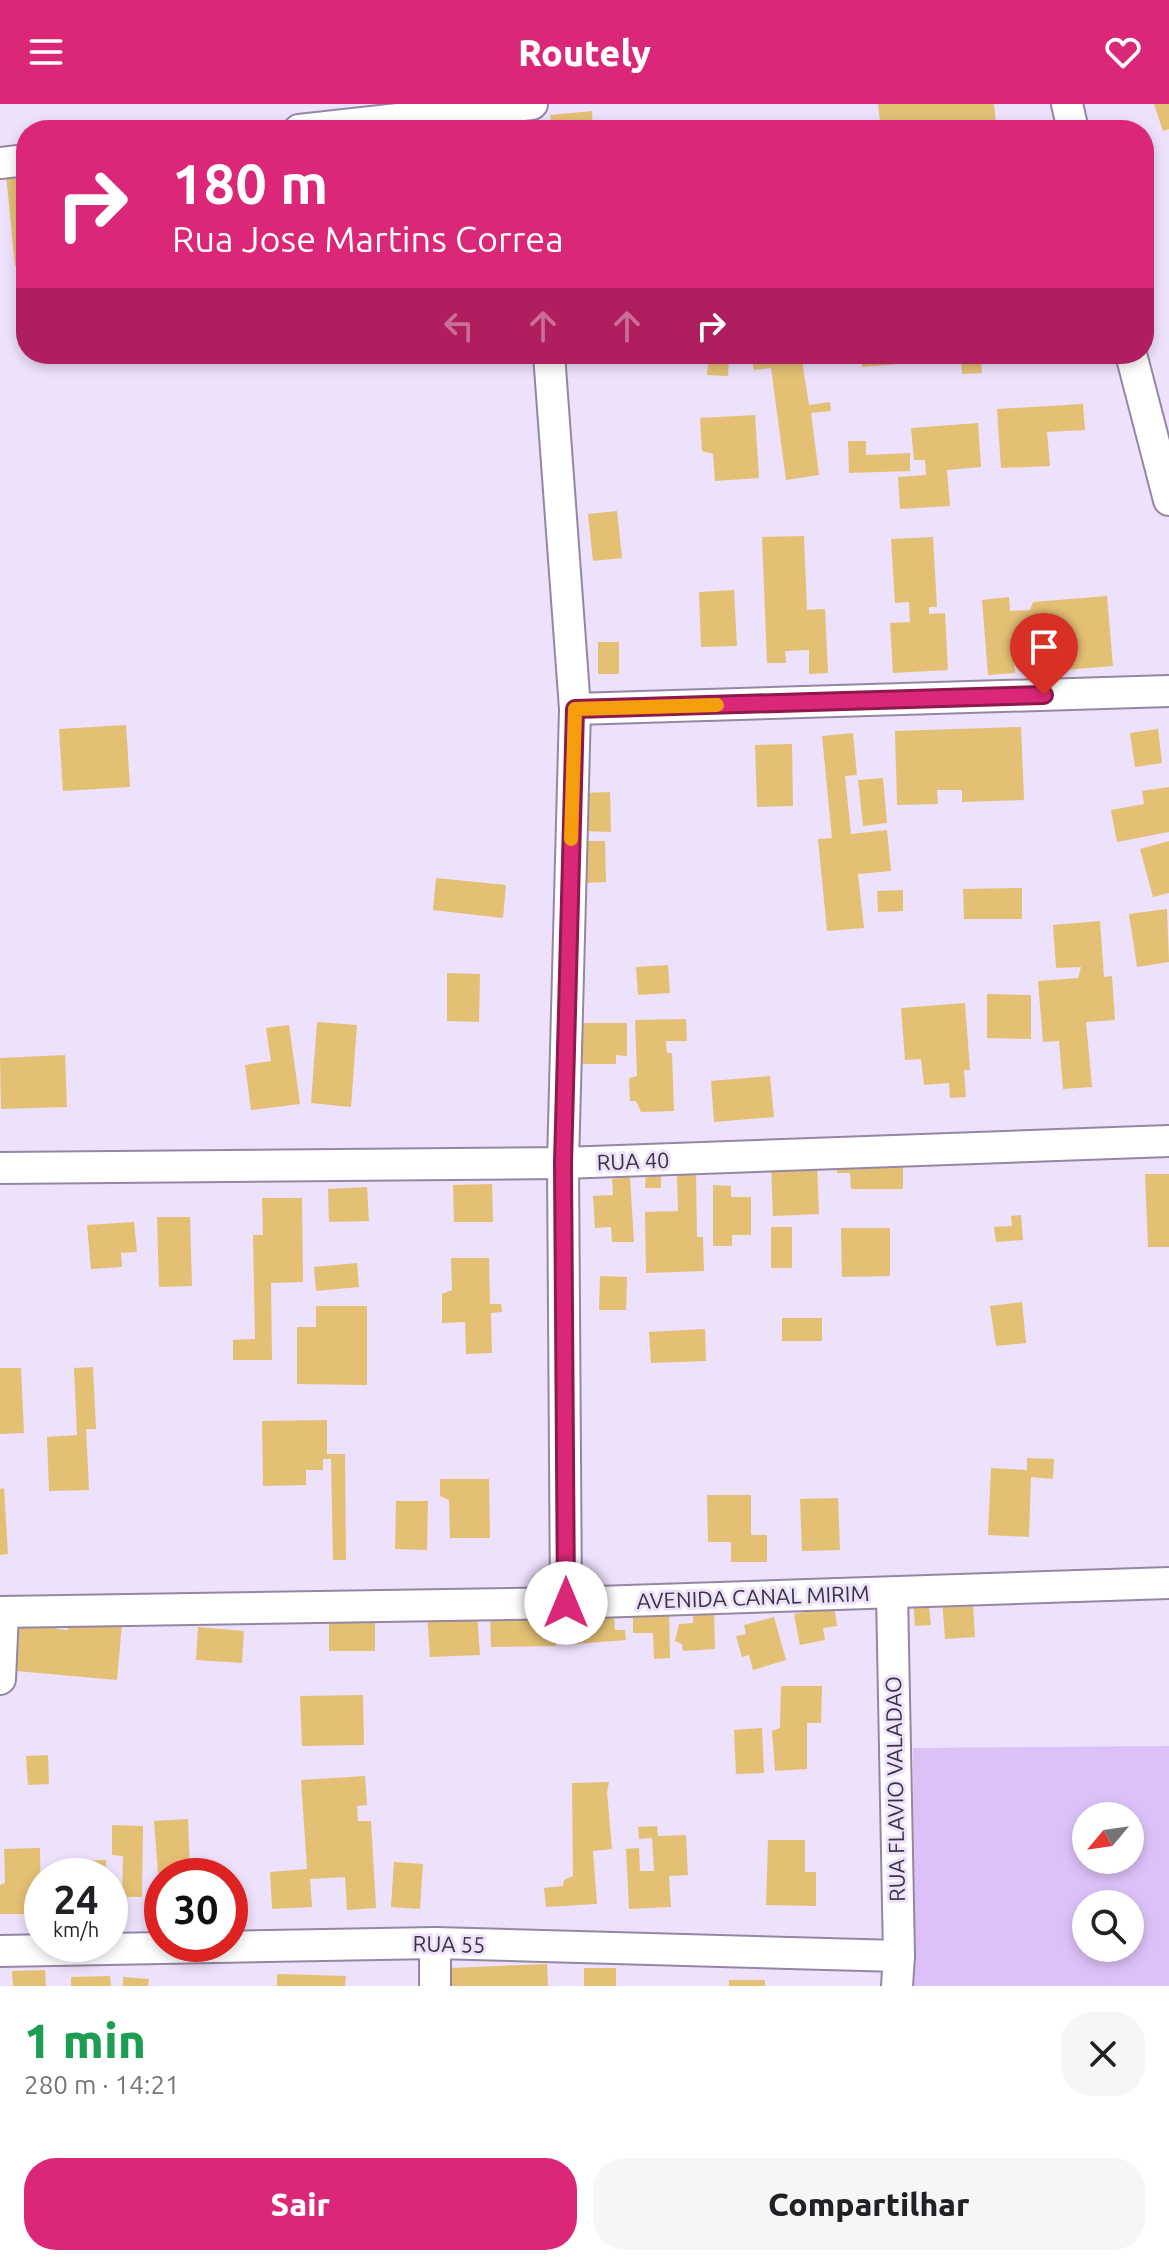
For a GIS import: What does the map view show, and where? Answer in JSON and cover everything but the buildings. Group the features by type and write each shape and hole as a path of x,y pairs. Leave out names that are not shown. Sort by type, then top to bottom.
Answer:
{"street":[{"path":"388,120 531,104"},
{"path":"550,364 575,709 563,1163 566,1603"},
{"path":"1134,364 1169,500"},
{"path":"575,709 1169,691"},
{"name":"RUA 40","path":"0,1168 563,1163 1169,1141"},
{"name":"AVENIDA CANAL MIRIM","path":"1,1612 566,1603 1169,1583"},
{"name":"RUA FLAVIO VALADAO","path":"892,1593 898,1971"},
{"path":"0,1679 1,1612"},
{"path":"435,1943 435,1986"},
{"name":"RUA 55","path":"0,1951 435,1943 898,1971"}],"shaded area":[{"path":"1169,1746 1169,1986 914,1986 913,1748"}],"slow traffic":[{"path":"571,839 575,709 717,705"}],"route":[{"path":"566,1603 563,1163 575,709 1044,695"}]}
